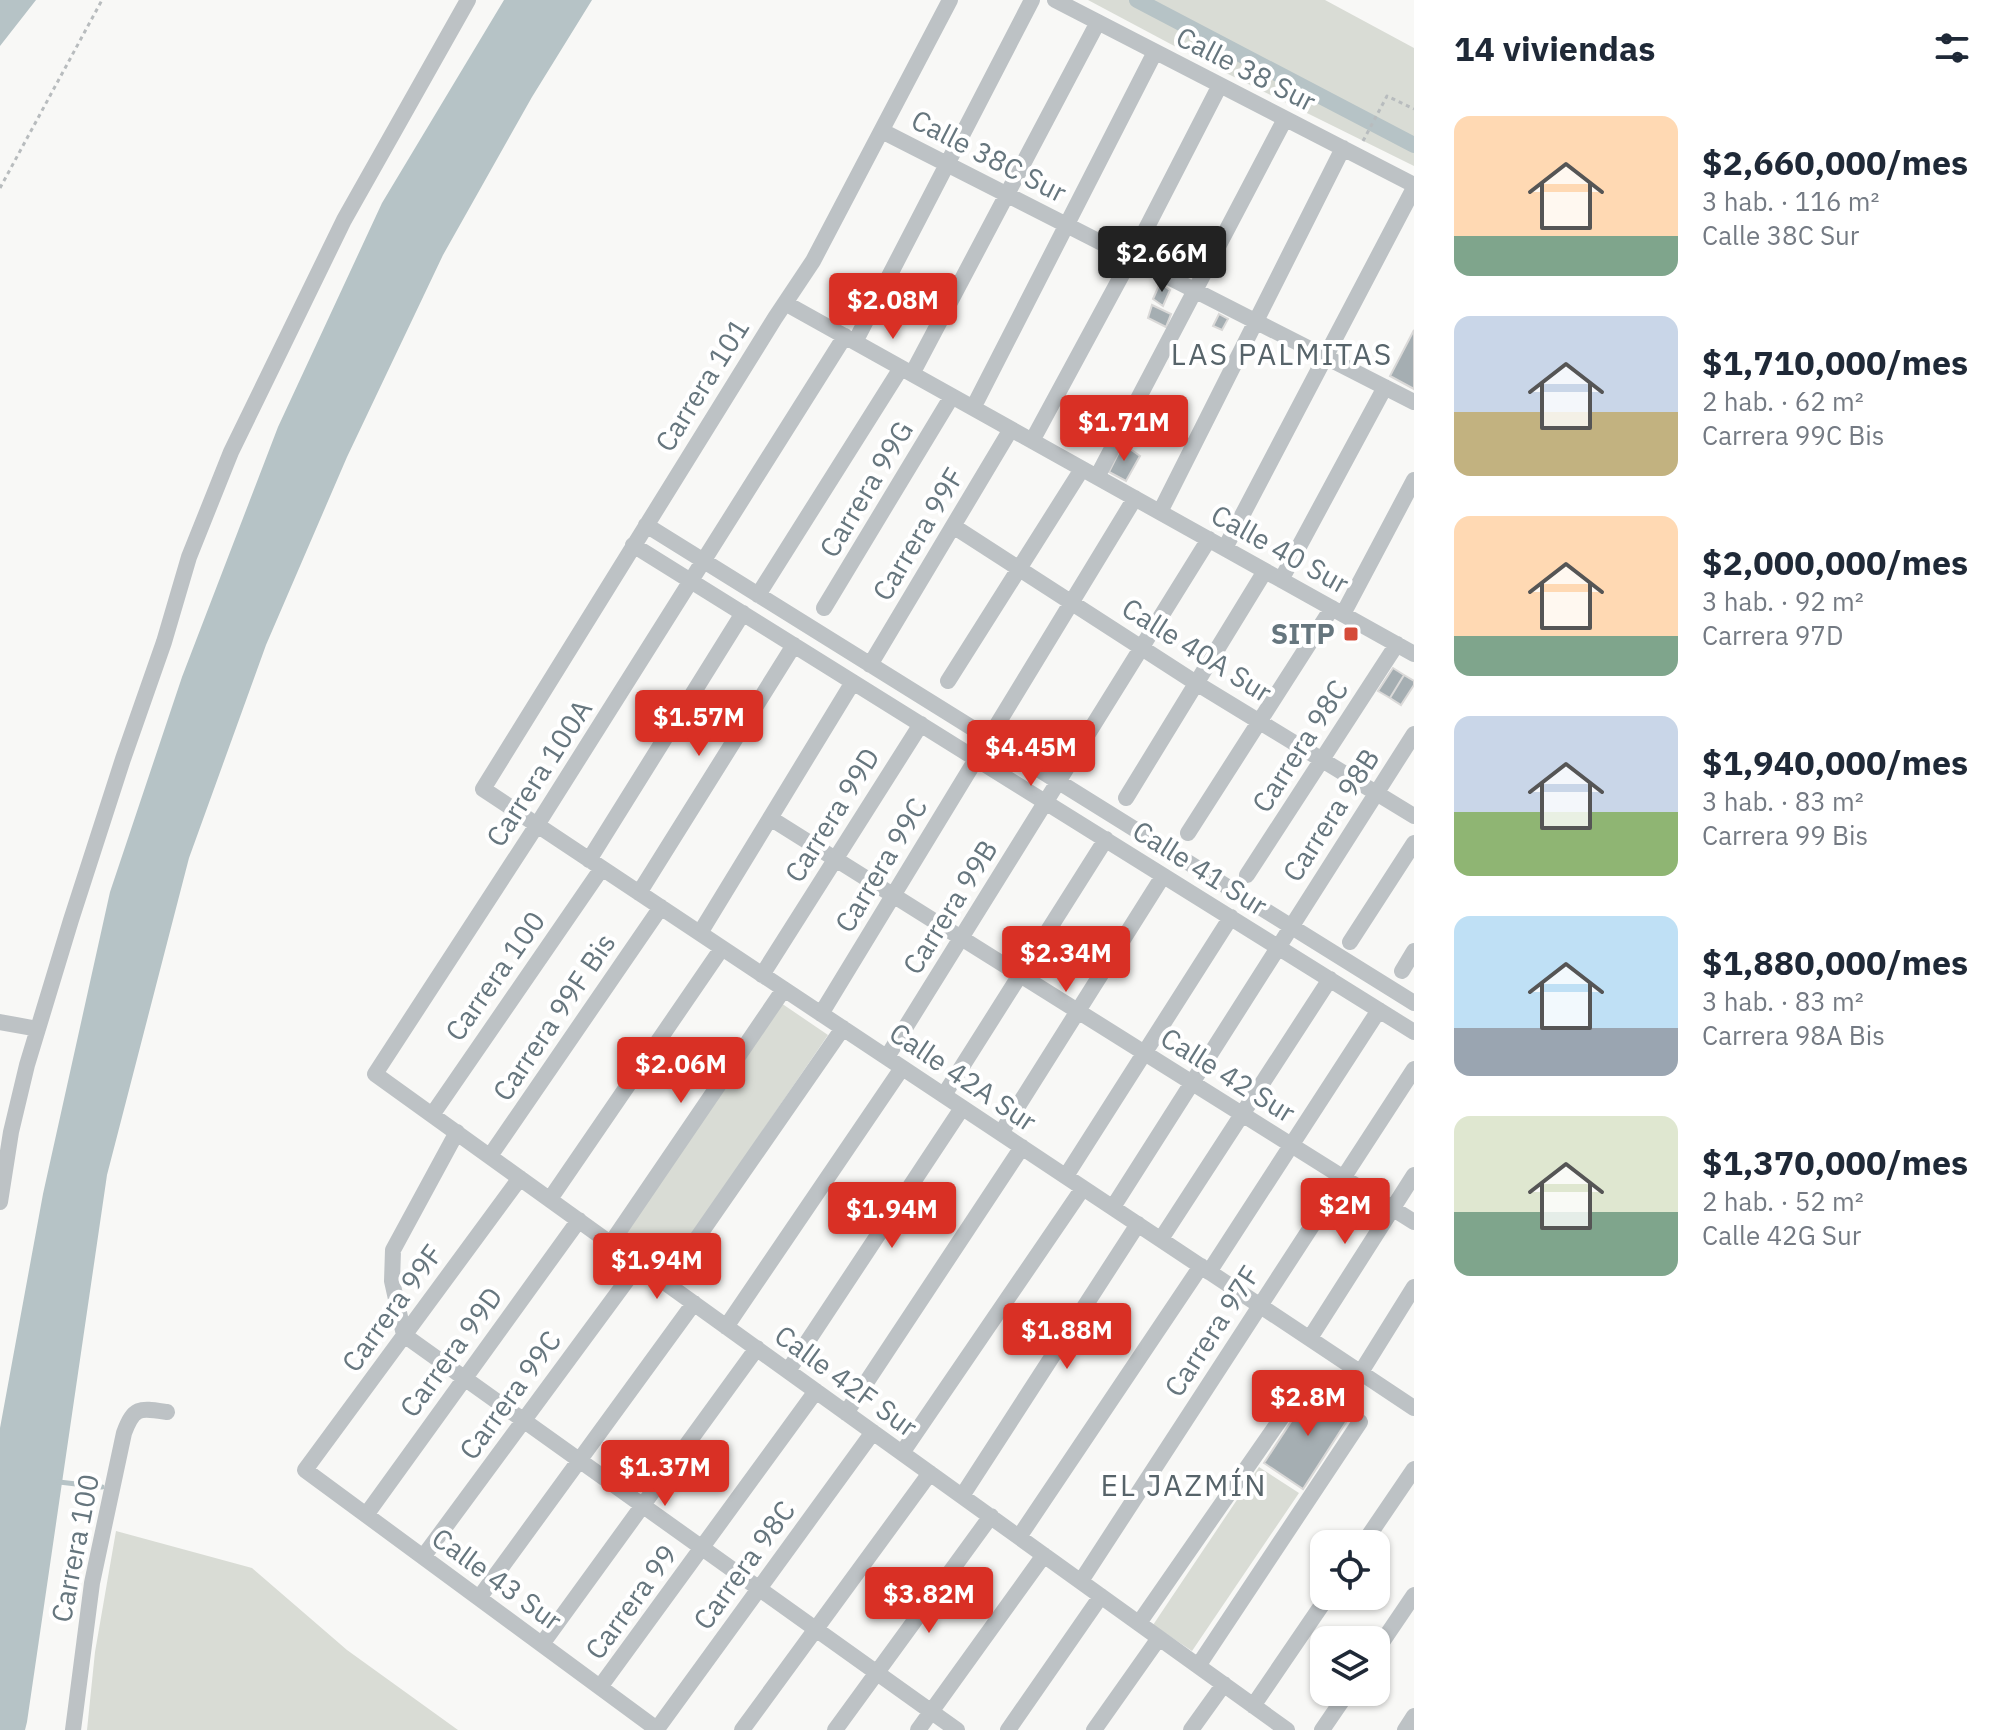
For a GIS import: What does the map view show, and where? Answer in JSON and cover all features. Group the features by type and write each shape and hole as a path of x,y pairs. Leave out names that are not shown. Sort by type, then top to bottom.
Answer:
{"street":[{"path":"0,1202 11,1132 38,1029 189,557 231,452 344,220 468,0"},
{"name":"Carrera 101","path":"483,789 813,261 950,0"},
{"name":"Carrera 100A","path":"375,1074 850,339 947,164 1032,0"},
{"name":"Calle 38 Sur","path":"1055,0 1414,186"},
{"path":"758,595 906,371 1007,194 1098,22"},
{"path":"973,408 1155,52"},
{"path":"1032,441 1220,85"},
{"path":"948,681 1019,569 1090,473 1195,290 1285,119"},
{"name":"Calle 38C Sur","path":"882,131 1414,402"},
{"path":"1160,512 1256,321 1350,152"},
{"path":"1225,548 1414,186"},
{"name":"Calle 40 Sur","path":"785,303 1414,654"},
{"path":"1281,580 1385,387"},
{"name":"Carrera 99G","path":"824,608 952,396"},
{"name":"Carrera 99F","path":"870,665 1011,429"},
{"path":"1188,833 1260,720 1338,611 1414,480"},
{"name":"Carrera 99C","path":"821,1014 1135,498"},
{"name":"Calle 41 Sur","path":"646,525 1414,1003"},
{"name":"Calle 40A Sur","path":"953,526 1196,683 1414,816"},
{"name":"Carrera 99B","path":"887,1057 1209,539"},
{"name":"Calle 41 Sur","path":"633,545 1414,1032"},
{"path":"1126,798 1265,571"},
{"name":"Carrera 100","path":"432,1115 596,864 743,613"},
{"name":"Carrera 98C","path":"1247,875 1397,644"},
{"path":"639,893 794,645"},
{"path":"700,933 853,682"},
{"name":"Carrera 99D","path":"762,975 921,724"},
{"name":"Carrera 98B","path":"1113,1207 1414,734"},
{"name":"Calle 42A Sur","path":"483,789 1413,1405"},
{"name":"Calle 42 Sur","path":"770,818 1414,1222"},
{"path":"944,1095 1106,839"},
{"path":"1350,942 1414,843"},
{"path":"1001,1133 1163,876"},
{"name":"Carrera 99F Bis","path":"490,1156 661,907"},
{"path":"1066,1176 1231,917"},
{"path":"550,1199 722,948"},
{"path":"1402,971 1414,951"},
{"path":"1161,1239 1330,979"},
{"path":"611,1243 784,989"},
{"path":"1019,1537 1291,1146 1379,1010"},
{"path":"0,1022 38,1029"},
{"path":"666,1283 843,1028"},
{"path":"726,1327 902,1068"},
{"name":"Carrera 97F","path":"1081,1581 1414,1069"},
{"name":"Calle 42F Sur","path":"375,1074 1283,1729"},
{"path":"788,1371 962,1108"},
{"path":"457,1132 393,1250 392,1281 404,1335 957,1730"},
{"path":"846,1413 1022,1147"},
{"path":"1310,1338 1414,1175"},
{"name":"Carrera 99F","path":"305,1470 520,1178"},
{"path":"902,1453 1083,1188"},
{"name":"Carrera 99D","path":"366,1515 579,1220"},
{"path":"962,1496 1138,1224"},
{"name":"Carrera 99C","path":"423,1557 639,1264"},
{"path":"1361,1372 1414,1287"},
{"path":"479,1598 694,1303"},
{"path":"542,1644 757,1348"},
{"path":"1139,1623 1307,1381"},
{"name":"Carrera 99","path":"600,1687 816,1391"},
{"name":"Carrera 100","path":"73,1730 92,1583 124,1433 131,1415 142,1408 167,1412"},
{"path":"1198,1666 1360,1422"},
{"name":"Carrera 98C","path":"658,1729 873,1432"},
{"path":"1373,1530 1414,1469"},
{"name":"Calle 43 Sur","path":"305,1470 658,1729"},
{"path":"742,1730 930,1473"},
{"path":"835,1730 991,1516"},
{"path":"918,1730 1044,1555"},
{"path":"1390,1630 1414,1595"},
{"path":"1008,1730 1101,1596"},
{"path":"1253,1706 1318,1610"},
{"path":"1094,1730 1159,1638"},
{"path":"1191,1730 1224,1684"},
{"path":"1322,1730 1338,1706"},
{"path":"1405,1730 1414,1716"}],"path":[{"path":"0,188 102,0"},
{"path":"1350,152 1387,96 1414,109"}],"shaded area":[{"path":"0,0 36,0 0,46"},
{"path":"504,0 592,0 532,97 443,255 347,457 266,645 189,858 107,1175 27,1722 25,1730 0,1730 0,1428 43,1194 110,892 182,677 278,427 382,203"},
{"path":"1088,0 1325,0 1414,48 1414,166 1210,65"},
{"path":"781,1003 828,1035 666,1272 618,1240"},
{"path":"1259,1467 1299,1493 1192,1651 1153,1625"},
{"path":"116,1531 252,1568 347,1650 458,1730 87,1730 95,1652"}],"building":[{"path":"1160,283 1170,290 1163,306 1153,299"},
{"path":"1152,305 1171,314 1166,327 1148,318"},
{"path":"1219,314 1228,319 1222,330 1213,326"},
{"path":"1414,330 1414,389 1390,376"},
{"path":"1123,444 1140,456 1126,481 1109,472"},
{"path":"1393,668 1404,675 1390,698 1378,691"},
{"path":"1404,675 1414,681 1414,685 1401,705 1390,698"},
{"path":"1313,1388 1352,1413 1303,1489 1264,1463"}],"waterway":[{"path":"1137,0 1414,145"},
{"path":"59,1482 102,1487"}],"place":[{"name":"SITP","path":"1351,634"}],"district":[{"name":"LAS PALMITAS","path":"1282,355"},
{"name":"EL JAZMÍN","path":"1184,1486"}]}
